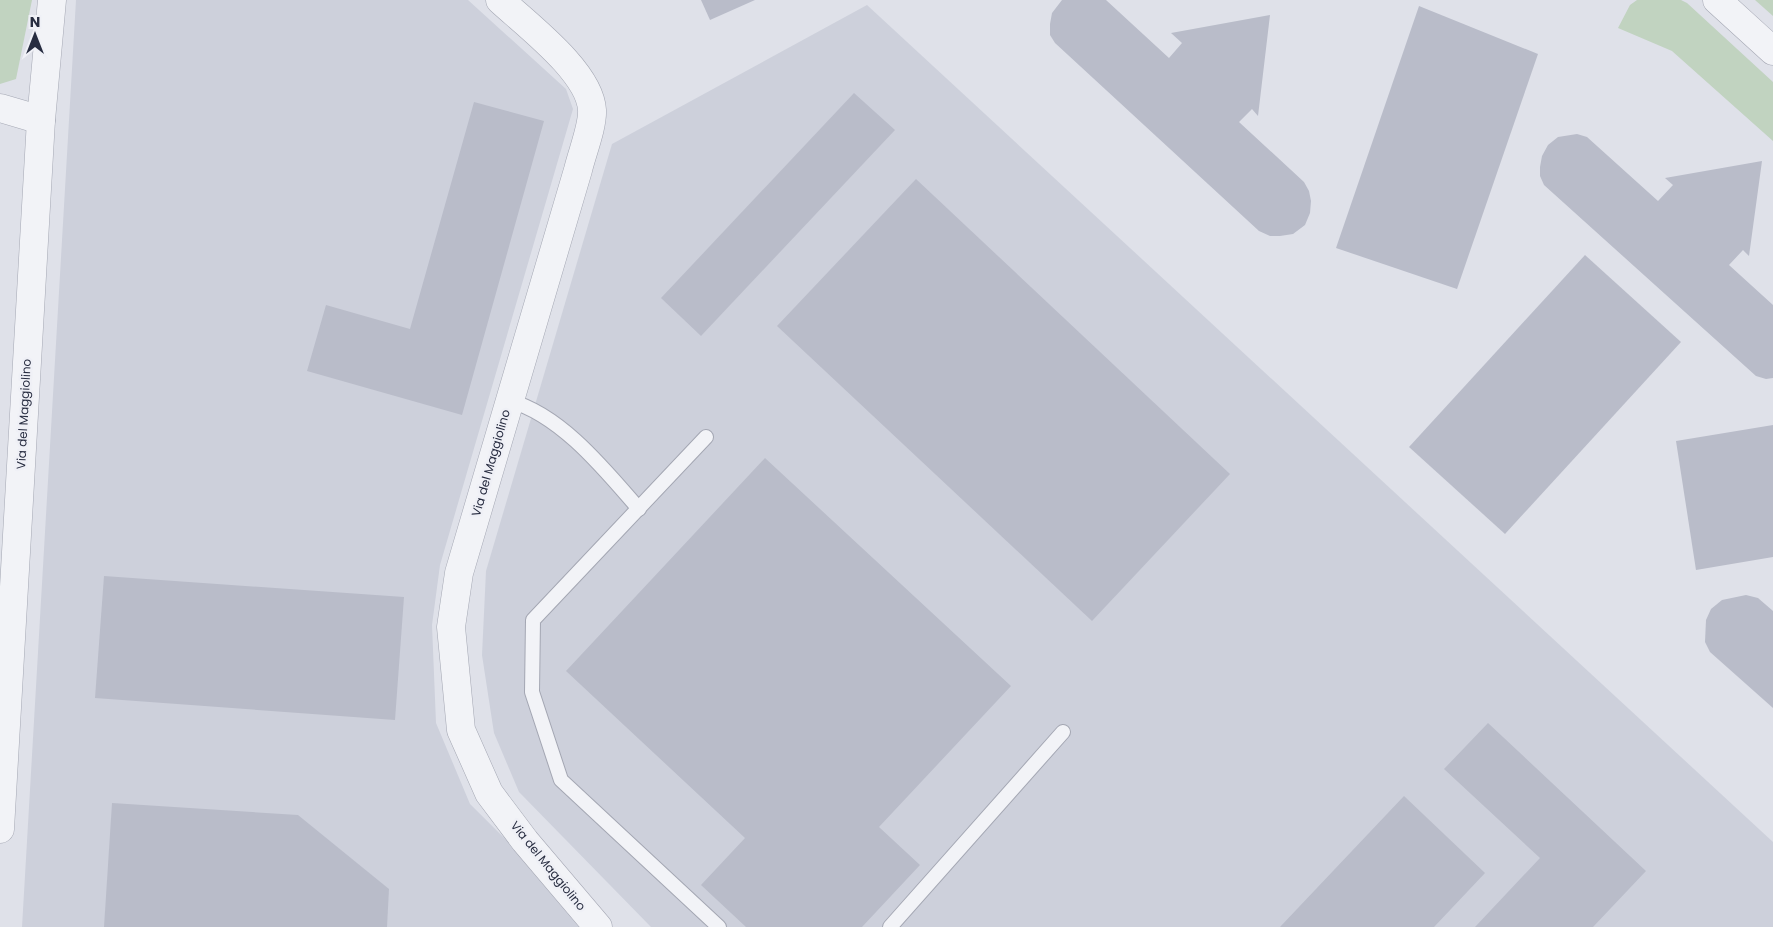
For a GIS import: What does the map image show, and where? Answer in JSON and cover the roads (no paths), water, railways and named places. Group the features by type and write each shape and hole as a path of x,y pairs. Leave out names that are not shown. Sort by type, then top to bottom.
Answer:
{"street":[{"name":"Via del Maggiolino","path":"0,829 41,120 52,0"},
{"name":"Via del Maggiolino","path":"500,0 570,65 589,97 592,111 578,170 459,573 451,627 461,730 489,793 525,841 598,927"},
{"path":"1717,0 1773,50"},
{"path":"0,108 41,120"}],"lane":[{"path":"510,401 530,406 591,454 639,509"},
{"path":"706,437 533,620 532,692 561,780 720,927"},
{"path":"890,927 1062,732"}]}
